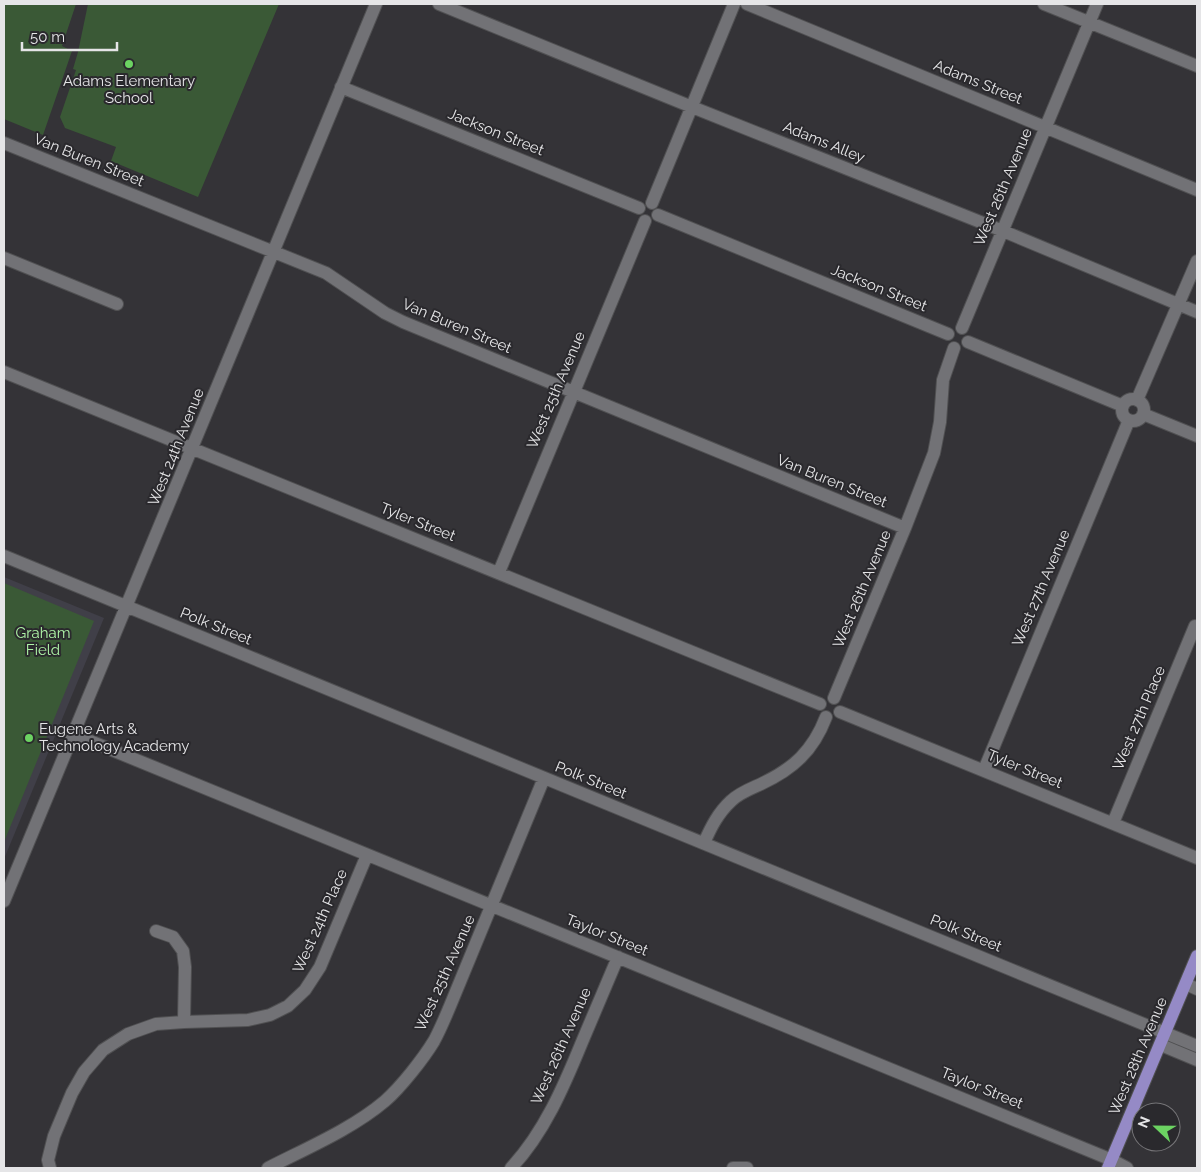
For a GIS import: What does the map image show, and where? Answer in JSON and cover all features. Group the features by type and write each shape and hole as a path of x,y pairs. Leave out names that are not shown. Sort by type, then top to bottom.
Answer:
{"main road":[{"name":"West 28th Avenue","path":"1110,1164 1163,1039 1192,986 1197,956"}],"street":[{"name":"West 24th Avenue","path":"4,902 376,4"},
{"name":"Adams Alley","path":"439,4 1003,231 1197,312"},
{"path":"652,203 734,4"},
{"name":"Adams Street","path":"747,4 1197,190"},
{"path":"1044,4 1197,66"},
{"name":"West 26th Avenue","path":"962,328 1097,4"},
{"name":"Jackson Street","path":"341,87 639,208"},
{"name":"Van Buren Street","path":"4,143 326,274 385,313 403,322 904,528"},
{"path":"645,203 652,203 658,209 658,215 652,221 645,221 640,218 639,208 645,203"},
{"name":"Jackson Street","path":"658,215 948,334"},
{"name":"West 25th Avenue","path":"499,572 645,221"},
{"path":"4,258 117,304"},
{"path":"1137,400 1197,261"},
{"path":"954,328 962,328 968,334 968,342 963,348 954,348 948,343 948,334 954,328"},
{"path":"968,342 1123,406"},
{"name":"West 26th Avenue","path":"834,698 934,454 940,422 943,380 954,348"},
{"name":"Tyler Street","path":"4,372 820,704"},
{"path":"1130,400 1137,400 1144,409 1143,414 1136,420 1129,420 1123,414 1123,406 1130,400"},
{"path":"1143,414 1197,436"},
{"name":"West 27th Avenue","path":"984,770 1129,420"},
{"name":"Polk Street","path":"4,556 704,843 1163,1039"},
{"name":"West 27th Place","path":"1113,823 1195,626"},
{"path":"830,697 834,698 839,702 840,712 832,718 826,717 820,711 821,701 830,697"},
{"name":"Tyler Street","path":"840,712 1197,858"},
{"path":"704,843 713,823 731,800 744,791 786,770 799,760 811,746 826,717"},
{"name":"Taylor Street","path":"73,734 618,957 1110,1164 1127,1168"},
{"name":"West 25th Avenue","path":"268,1168 340,1131 386,1100 410,1074 433,1042 450,1006 544,778"},
{"name":"West 24th Place","path":"50,1168 48,1160 54,1136 72,1093 84,1072 103,1050 128,1034 156,1024 248,1020 270,1015 288,1006 305,990 320,967 367,855"},
{"path":"156,931 173,937 183,951 185,967 184,1022"},
{"name":"West 26th Avenue","path":"511,1168 532,1140 564,1086 618,957"},
{"path":"1163,1039 1197,1046"},
{"path":"1163,1039 1197,1060"},
{"path":"733,1168 747,1168"}],"shaded area":[{"name":"Graham Field","path":"4,577 104,618 4,859"}],"green space":[{"path":"4,4 76,4 62,46 72,51 43,135 4,119"},
{"name":"Adams Elementary School","path":"88,4 279,4 198,197 111,161 116,147 65,128 60,117 76,70 73,69"},
{"name":"Graham Field","path":"4,583 94,621 4,842"}],"place":[{"name":"Adams Elementary School","path":"129,64"},
{"name":"Eugene Arts & Technology Academy","path":"29,738"}]}
